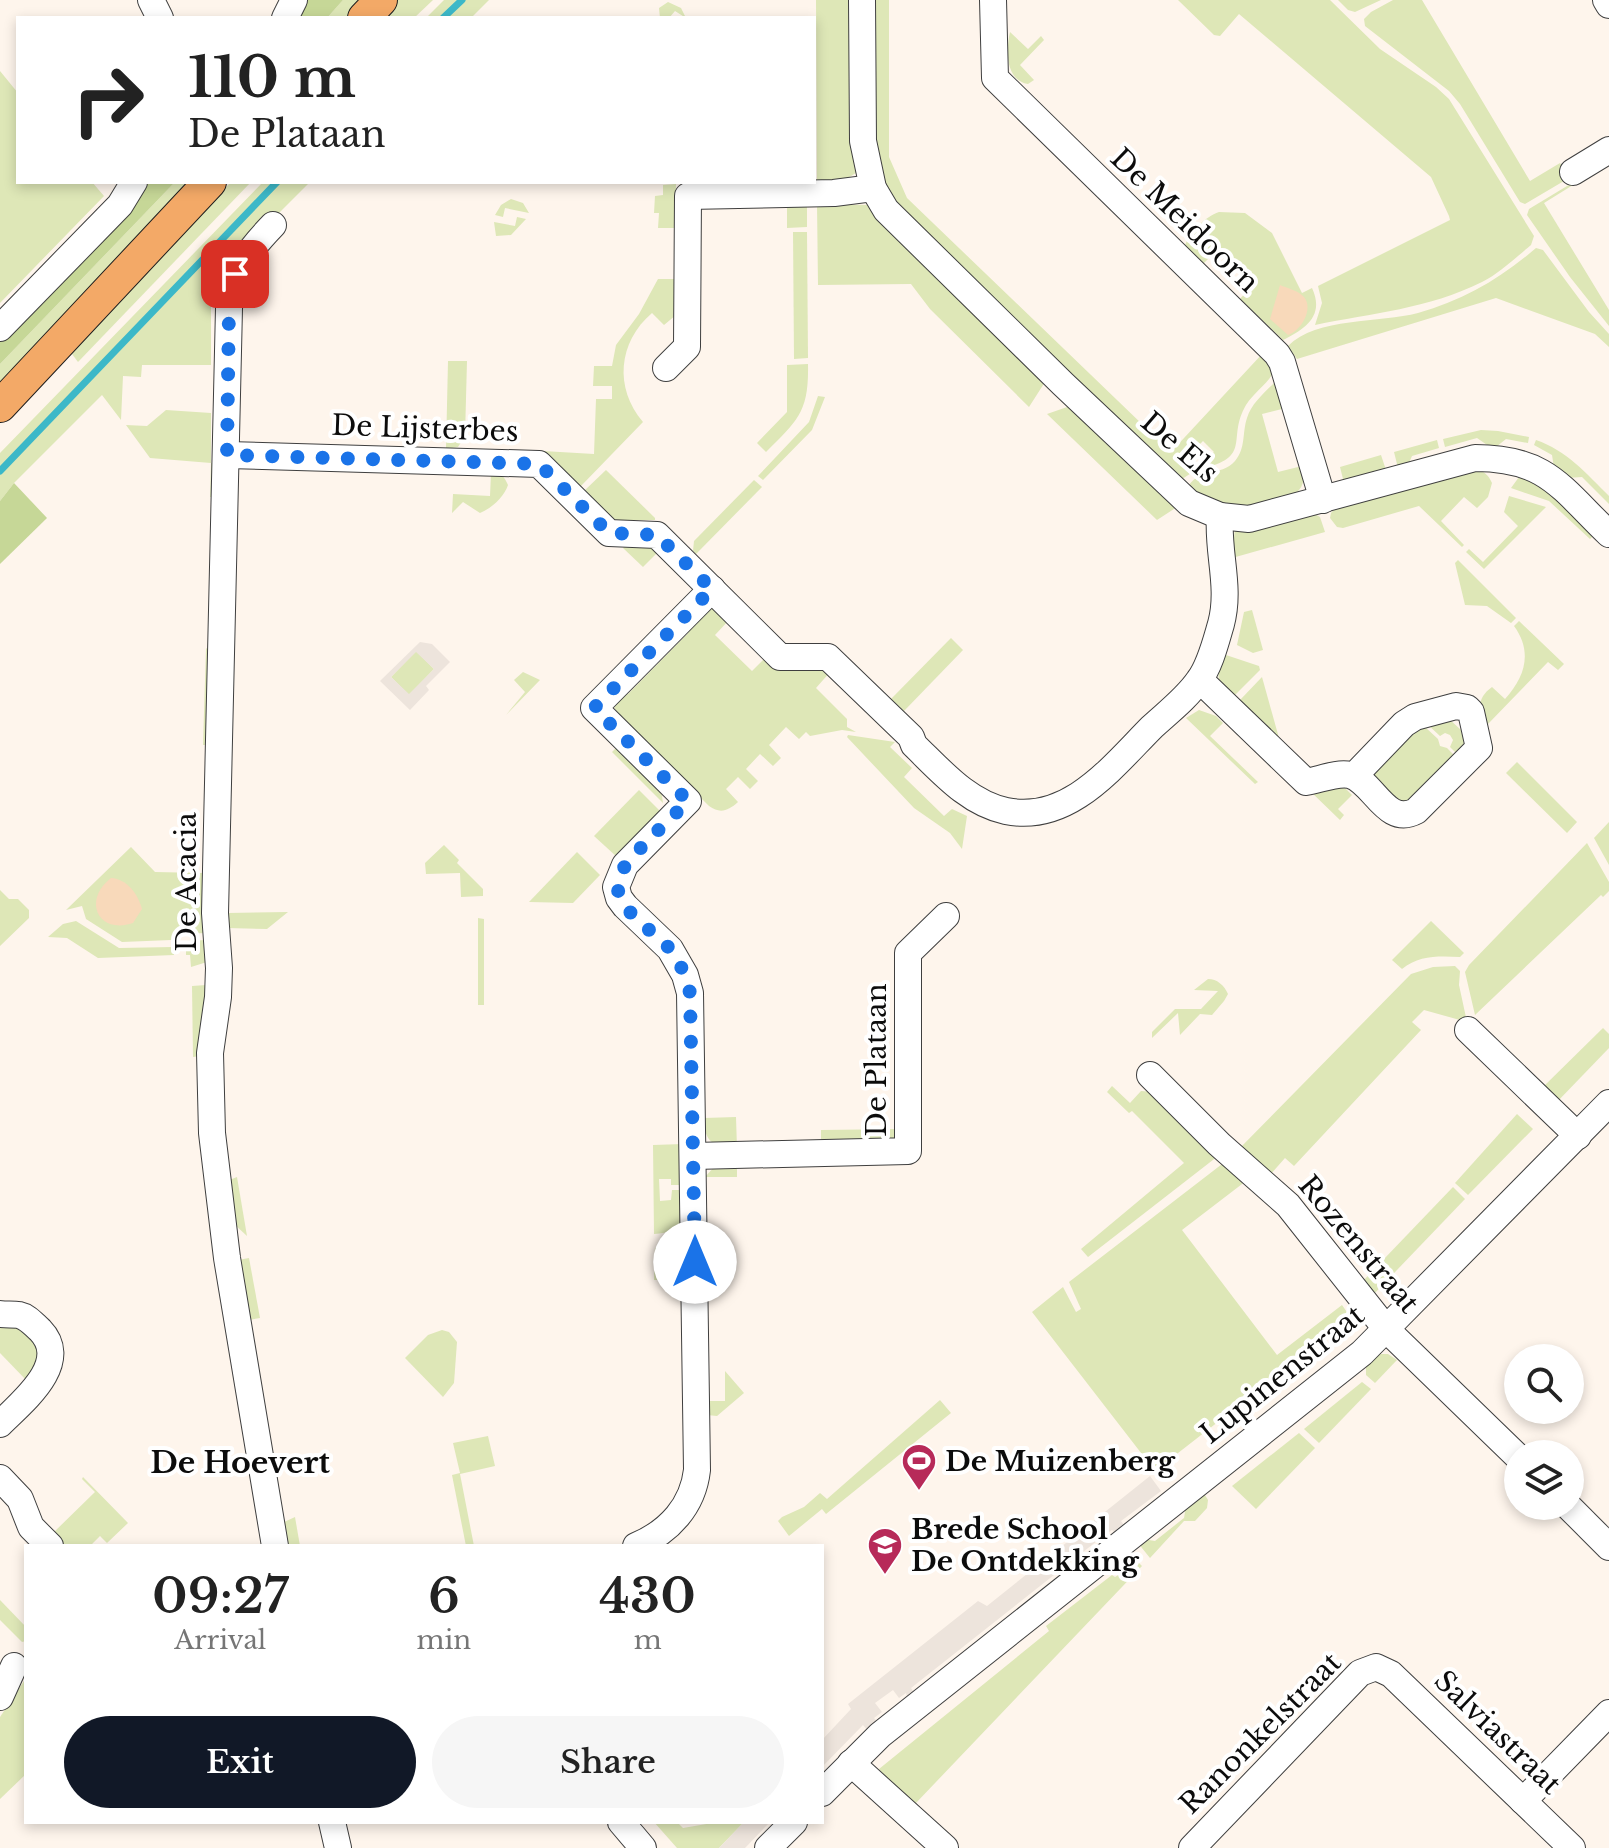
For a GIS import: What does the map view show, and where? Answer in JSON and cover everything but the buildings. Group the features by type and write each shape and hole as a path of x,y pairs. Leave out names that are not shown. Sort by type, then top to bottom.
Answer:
{"main road":[{"path":"366,16 381,0"},
{"path":"0,406 208,184"}],"street":[{"name":"De Els","path":"862,0 863,141 873,188 886,210 1189,503 1232,519 1258,517 1475,458 1513,460 1534,466 1550,477 1609,534"},
{"name":"De Meidoorn","path":"993,0 995,78 1277,354 1323,500"},
{"path":"1573,172 1609,150"},
{"path":"0,328 120,205 133,184"},
{"path":"666,368 687,347 688,196 834,193 873,188"},
{"name":"De Acacia","path":"273,225 242,261 231,287 229,308 215,913 219,968 210,1053 210,1086 220,1212 275,1544"},
{"name":"De Lijsterbes","path":"227,455 539,464 609,533 657,535 780,657 828,657 911,737 914,745 954,784 975,800 1009,812 1046,810 1070,802 1091,787 1200,680 1214,646 1225,603 1224,563 1218,539 1220,516"},
{"path":"641,1544 673,1521 686,1506 696,1481 690,993 685,975 670,949 625,906 616,887 625,865 688,801 594,708 712,589"},
{"path":"1200,680 1306,782 1344,774 1354,776 1398,815 1416,811 1479,748 1471,712 1456,706 1415,717 1404,724 1354,776"},
{"name":"De Plataan","path":"694,1156 908,1151 908,953 946,916"},
{"path":"1468,1030 1578,1136"},
{"name":"Rozenstraat","path":"1150,1075 1219,1144 1288,1205 1387,1330 1504,1443"},
{"name":"Lupinenstraat","path":"824,1791 880,1735 1362,1353 1609,1103"},
{"path":"0,1314 17,1314 30,1320 45,1335 50,1359 40,1382 0,1424"},
{"path":"0,1478 20,1499 31,1527 48,1544"},
{"path":"1582,1520 1609,1547"},
{"path":"0,1697 13,1660"},
{"name":"Salviastraat","path":"1376,1667 1391,1674 1572,1848"},
{"name":"Ranonkelstraat","path":"1192,1848 1360,1673 1376,1667"},
{"path":"1523,1801 1609,1713"},
{"path":"851,1763 945,1848"},
{"path":"332,1824 338,1848"},
{"path":"623,1824 643,1848"},
{"path":"768,1848 792,1824"}],"green space":[{"path":"300,0 343,0 329,16 293,16"},
{"path":"343,0 364,0 349,16 329,16"},
{"path":"398,0 433,0 416,16 384,16"},
{"path":"444,0 489,0 473,16 428,16"},
{"path":"816,0 851,0 852,141 856,173 836,185 820,184 817,179"},
{"path":"873,0 889,0 889,157 907,198 1171,452 1263,353 1274,371 1246,405 1240,417 1236,445 1227,459 1200,469 1200,465 1214,452 1203,441 1189,455 1198,465 1196,470 1179,481 890,197 875,162"},
{"path":"1178,0 1330,0 1380,49 1449,99 1534,236 1531,245 1495,274 1462,291 1400,309 1315,325 1322,303 1318,286 1450,220 1449,216 1431,177 1239,14 1220,36 1214,35"},
{"path":"1338,0 1381,0 1355,12 1348,10"},
{"path":"1393,0 1422,0 1530,181 1560,163 1569,178 1525,204 1520,202 1449,91 1365,26 1364,19 1371,12"},
{"path":"668,2 681,8 685,16 675,11 671,16 660,16 659,8"},
{"path":"1010,32 1028,49 1041,36 1044,40 1020,65 1034,80 1028,84 1020,81 1011,71 1008,55"},
{"path":"0,71 16,91 16,184 94,184 104,196 0,303"},
{"path":"1572,183 1544,203 1609,310 1609,326 1527,215 1529,209"},
{"path":"144,184 173,184 0,364 0,341"},
{"path":"173,184 194,184 0,386 0,364"},
{"path":"229,184 249,184 78,362 69,350"},
{"path":"261,184 308,184 278,214 273,211 247,238 226,267 218,291 211,292 211,365 142,365 141,377 123,376 121,420 102,395 0,501 0,453"},
{"path":"676,184 675,228 658,228 659,213 654,213 655,196 663,195 663,185"},
{"path":"511,199 523,203 529,213 505,208 503,217 495,215 501,205"},
{"path":"787,203 807,204 807,227 787,228"},
{"path":"817,204 870,205 1045,382 1029,407 930,309 911,284 818,285"},
{"path":"1219,212 1245,213 1272,233 1302,293 1312,288 1316,306 1314,314 1299,331 1283,340 1240,299 1252,285 1216,251 1203,264 1185,246 1198,226"},
{"path":"517,217 526,219 511,235 496,236 494,222 515,226"},
{"path":"793,232 807,232 808,358 794,359"},
{"path":"1536,248 1543,250 1609,334 1609,347 1595,334 1496,298 1297,359 1288,346 1300,337 1332,325 1403,316 1451,302 1495,279"},
{"path":"658,279 675,279 676,315 664,325 652,313 632,337 624,366 627,395 643,422 580,487 543,451 594,454 596,399 612,399 612,386 593,386 594,366 612,366 616,345 639,314"},
{"path":"448,361 467,361 465,436 458,447 446,449"},
{"path":"808,364 804,404 794,423 766,452 757,443 787,412 787,365"},
{"path":"1274,383 1279,383 1286,408 1262,414 1278,472 1302,466 1304,478 1299,490 1276,502 1234,508 1217,504 1187,489 1196,478 1223,469 1235,461 1241,451 1249,413"},
{"path":"818,396 825,397 812,430 763,480 758,476 809,422"},
{"path":"1070,406 1167,501 1177,507 1157,520 1047,414"},
{"path":"166,410 211,413 211,463 150,458 126,425 147,426"},
{"path":"1481,430 1529,437 1528,443 1506,439 1496,447 1490,447 1477,438 1445,447 1443,439"},
{"path":"1437,440 1439,448 1412,456 1408,465 1398,468 1394,452"},
{"path":"1536,440 1576,464 1609,496 1609,504 1582,477 1567,478 1554,468 1552,455 1534,445"},
{"path":"1381,455 1386,470 1344,483 1340,467"},
{"path":"211,463 217,463 217,497 210,497"},
{"path":"1474,469 1485,473 1492,483 1488,497 1477,508 1464,497 1441,521 1464,545 1462,547 1419,506 1343,528 1337,527 1330,518 1336,507"},
{"path":"606,470 655,520 614,520 584,491"},
{"path":"491,473 502,476 508,485 497,502 480,513 463,502 452,513 453,494 490,496"},
{"path":"1519,477 1528,478 1548,490 1595,534 1590,539 1549,501 1511,488"},
{"path":"754,480 762,487 696,554 693,551 694,541"},
{"path":"14,483 47,518 0,564 0,501"},
{"path":"1509,496 1546,507 1484,569 1466,552 1469,549 1483,562 1518,526 1504,512"},
{"path":"1313,513 1320,517 1325,532 1232,558 1235,528"},
{"path":"628,542 649,543 660,550 643,567 623,548"},
{"path":"1458,560 1516,618 1511,623 1487,606 1465,605 1455,563"},
{"path":"715,607 730,619 715,635 752,671 767,656 825,665 831,671 816,688 847,719 847,727 856,732 842,730 810,736 806,732 799,739 786,727 769,745 781,758 773,766 760,754 746,769 758,781 750,789 738,777 726,789 738,802 720,811 709,806 617,715 613,703 619,693 628,694 688,633 687,624 704,609"},
{"path":"1252,610 1263,650 1253,653 1237,645 1244,612"},
{"path":"1519,621 1564,664 1558,670 1548,662 1488,724 1480,709 1484,695 1492,687 1505,699 1522,673 1525,655 1514,626"},
{"path":"951,638 963,650 904,711 891,699"},
{"path":"206,648 211,652 208,745 203,745"},
{"path":"416,651 434,669 409,695 391,677"},
{"path":"1223,654 1259,666 1260,670 1231,699 1219,678"},
{"path":"523,672 540,680 506,715 525,692 514,680"},
{"path":"1262,677 1279,738 1240,700"},
{"path":"1199,710 1216,716 1223,723 1210,736 1258,782 1255,784 1186,718"},
{"path":"1448,718 1461,730 1465,748 1458,755 1450,747 1453,740 1450,735 1445,733 1440,736 1426,723"},
{"path":"1425,727 1438,739 1440,746 1456,757 1407,805 1375,785 1373,772 1414,732"},
{"path":"848,735 895,742 890,747 912,768 904,777 944,816 952,809 967,816 962,849 950,833 914,808"},
{"path":"618,746 661,790 663,803 612,752"},
{"path":"1517,762 1577,822 1567,833 1506,773"},
{"path":"1339,782 1352,795 1338,809 1344,815 1340,820 1309,790"},
{"path":"639,790 660,811 617,857 594,836"},
{"path":"1609,822 1609,865 1594,838"},
{"path":"1587,843 1609,882 1609,891 1603,897 1601,895 1475,1015 1465,972 1469,965"},
{"path":"444,845 483,889 483,896 461,897 460,873 426,874 425,863"},
{"path":"131,847 155,872 203,873 206,933 181,934 171,940 122,942 86,919 82,906 66,910"},
{"path":"577,852 600,875 573,903 529,902"},
{"path":"0,890 9,899 18,899 29,910 29,918 0,946"},
{"path":"288,912 267,929 226,928 227,913"},
{"path":"478,918 484,919 484,1005 478,1005"},
{"path":"76,921 119,948 173,947 174,955 98,958 67,938 48,937 63,924"},
{"path":"1431,921 1464,953 1460,957 1422,959 1402,969 1392,960"},
{"path":"206,940 207,962 191,967 190,955 186,955 186,941"},
{"path":"1455,966 1460,971 1459,985 1467,1022 1424,1010 1412,1022 1421,1030 1294,1166 1285,1158 1269,1176 1237,1151 1411,974 1433,967"},
{"path":"1208,979 1220,983 1228,994 1212,1015 1200,1014 1180,1035 1178,1013 1152,1038 1152,1032 1175,1009 1201,1009 1218,991 1194,990"},
{"path":"206,985 200,1056 193,1057 192,986"},
{"path":"1603,1028 1609,1034 1609,1048 1555,1104 1541,1089"},
{"path":"1112,1086 1130,1103 1141,1091 1154,1092 1218,1156 1088,1257 1081,1249 1184,1163 1132,1111 1129,1113 1107,1092"},
{"path":"1517,1114 1533,1129 1468,1195 1455,1183"},
{"path":"736,1117 737,1148 716,1144 709,1139 704,1118"},
{"path":"901,1129 895,1141 821,1146 821,1130"},
{"path":"683,1144 684,1185 671,1185 671,1179 659,1179 660,1201 671,1200 672,1190 684,1190 680,1221 672,1230 654,1234 653,1145"},
{"path":"1226,1161 1246,1181 1182,1230 1277,1355 1342,1305 1351,1318 1155,1471 1032,1312 1063,1287 1076,1312 1081,1309 1069,1282"},
{"path":"737,1162 737,1177 705,1177 715,1166"},
{"path":"237,1177 247,1236 232,1222 227,1181"},
{"path":"1453,1187 1465,1199 1373,1295 1361,1283"},
{"path":"655,1248 668,1248 682,1257 685,1280 654,1280"},
{"path":"249,1258 260,1318 249,1320 238,1260"},
{"path":"17,1322 42,1348 29,1383 0,1353 0,1323"},
{"path":"442,1330 449,1332 457,1342 454,1383 443,1397 405,1358 428,1335"},
{"path":"1381,1354 1388,1354 1397,1360 1375,1383 1366,1375 1366,1363"},
{"path":"725,1371 744,1393 717,1416 707,1415 707,1401 725,1401"},
{"path":"1362,1382 1371,1389 1319,1443 1304,1429"},
{"path":"940,1400 951,1413 826,1514 822,1509 789,1536 778,1521 782,1517 804,1507 820,1493 827,1499"},
{"path":"1299,1433 1315,1448 1256,1509 1232,1486"},
{"path":"488,1436 495,1466 460,1474 474,1544 466,1544 452,1475 460,1473 453,1443"},
{"path":"82,1479 128,1523 107,1543 100,1536 92,1544 61,1544 52,1534 95,1492"},
{"path":"1203,1492 1208,1500 1207,1508 1195,1521 1184,1521 1150,1558 1138,1543 1143,1539 1155,1541 1184,1518 1186,1506"},
{"path":"295,1517 300,1544 286,1544 282,1523"},
{"path":"1139,1563 1142,1566 915,1804 882,1773 879,1769 1049,1631 1046,1626 1112,1575 1115,1577"},
{"path":"0,1600 24,1625 24,1642 22,1642 0,1620"},
{"path":"24,1681 24,1776 0,1799 0,1717"},
{"path":"656,1824 679,1824 683,1828 706,1824 742,1824 719,1848 677,1848"}],"sand":[{"path":"1280,285 1299,293 1308,307 1305,319 1288,335 1270,319"},
{"path":"111,878 127,884 138,898 142,909 133,923 111,924 98,913 97,896"}],"shaded area":[{"path":"420,642 432,644 450,662 426,686 429,690 410,710 380,681","holes":["416,652 434,669 409,694 391,677"]},
{"path":"1150,1476 1161,1491 1121,1521 1126,1528 1117,1535 1112,1530 1102,1537 911,1688 915,1694 908,1701 906,1693 899,1698 893,1690 875,1703 882,1712 874,1718 878,1723 868,1731 863,1725 824,1765 824,1738 851,1709 848,1704 978,1601 987,1606"},
{"path":"742,1824 768,1824 745,1848 719,1848"}],"waterway":[{"path":"445,16 462,0"},
{"path":"0,471 275,184"}],"place":[{"name":"De Muizenberg","path":"919,1492"},
{"name":"Brede School De Ontdekking","path":"885,1576"}],"district":[{"name":"De Hoevert","path":"240,1463"}],"route":[{"path":"235,274 229,308 227,455 539,464 609,533 657,535 712,589 594,708 688,801 625,865 616,887 625,906 670,949 685,975 690,993 695,1262"}]}
